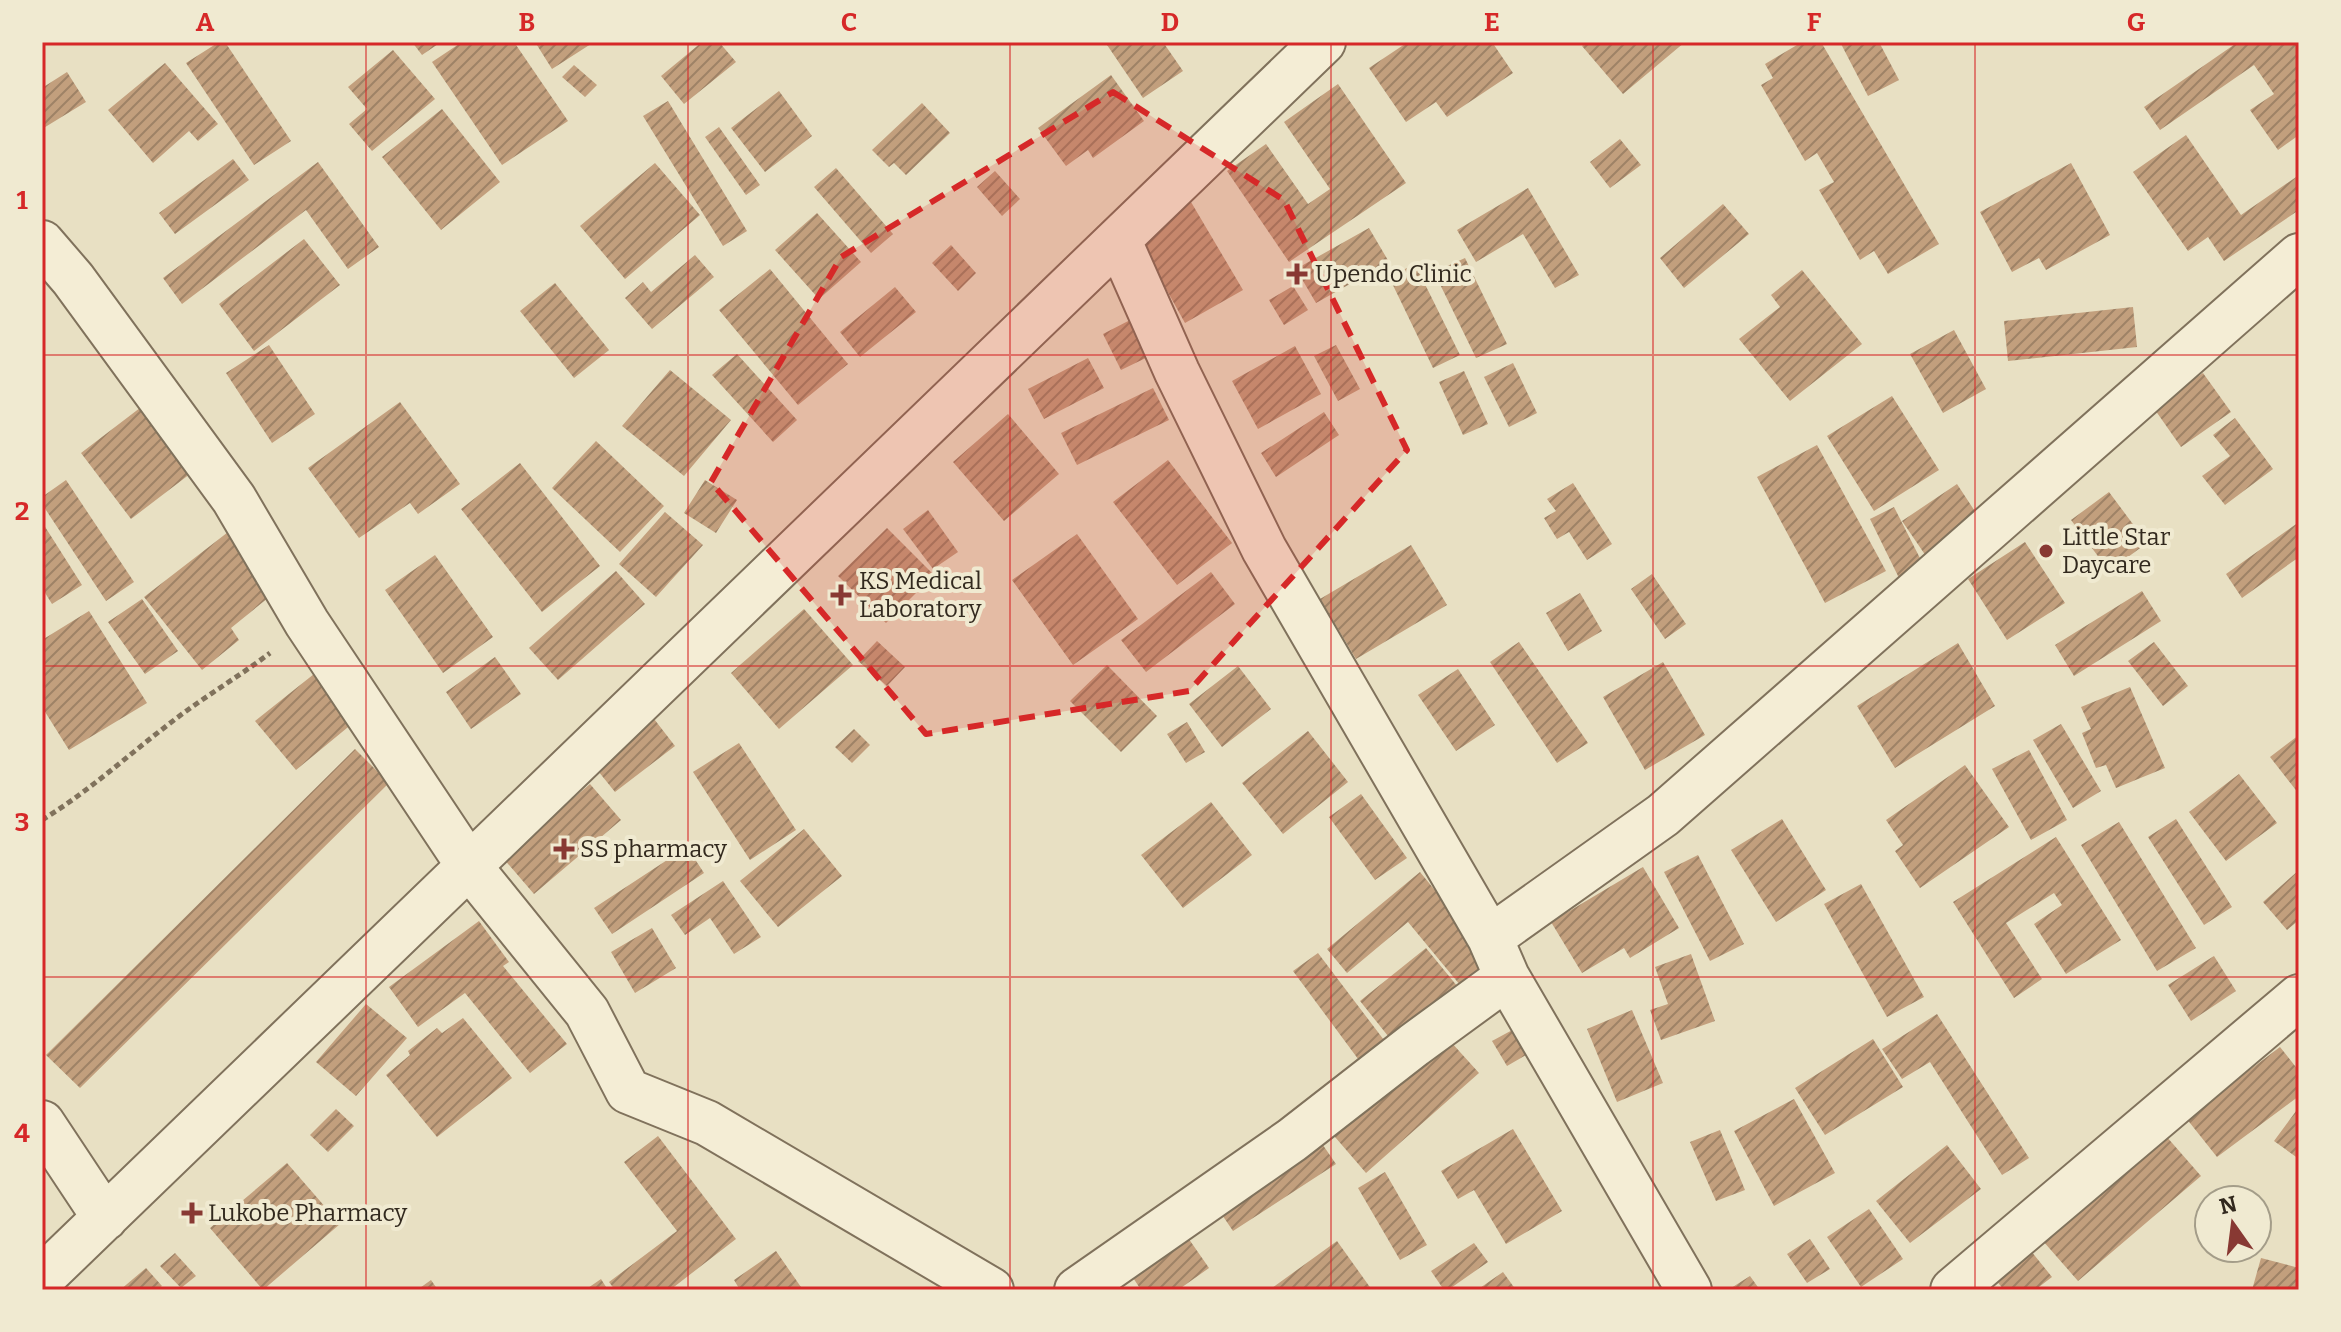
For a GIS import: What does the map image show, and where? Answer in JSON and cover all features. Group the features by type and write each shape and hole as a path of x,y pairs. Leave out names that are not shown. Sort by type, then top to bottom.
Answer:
{"street":[{"path":"42,1278 1323,42"},
{"path":"1119,241 1177,372 1264,549 1689,1290"},
{"path":"42,243 73,279 234,499 307,623 469,866 587,1012 628,1091 707,1123 991,1290"},
{"path":"1077,1290 1292,1140 1414,1045 1498,957 2299,256"},
{"path":"1953,1290 2299,997"},
{"path":"42,1123 105,1218"}],"path":[{"path":"42,820 76,800 172,721 238,678 307,623"}],"highlighted area":[{"path":"1113,92 1284,200 1407,450 1189,691 926,734 711,482 841,257"}],"building":[{"path":"219,42 225,42 291,141 254,165 186,63"},
{"path":"412,42 441,42 422,55"},
{"path":"462,42 514,42 568,121 502,165 432,62"},
{"path":"535,42 594,42 552,69"},
{"path":"702,42 719,42 736,62 684,104 661,76"},
{"path":"1105,42 1163,42 1183,71 1143,98"},
{"path":"1408,42 1492,42 1513,73 1447,117 1436,102 1406,122 1369,68"},
{"path":"1586,42 1685,42 1623,94 1582,46"},
{"path":"1802,42 1821,42 1939,244 1888,274 1874,251 1860,260 1819,190 1834,182 1817,153 1805,161 1761,85 1773,78 1765,64"},
{"path":"1840,42 1879,42 1899,80 1868,96"},
{"path":"2238,42 2299,42 2299,135 2278,150 2250,110 2274,94 2254,65 2160,130 2144,107"},
{"path":"393,50 435,99 372,151 349,124 367,109 348,87"},
{"path":"165,63 218,124 198,141 189,131 153,163 108,110"},
{"path":"574,65 597,85 585,97 562,77"},
{"path":"67,72 86,102 42,129 42,88"},
{"path":"1111,75 1144,121 1093,158 1088,150 1066,166 1038,128"},
{"path":"1338,84 1406,183 1289,262 1227,171 1266,144 1308,204 1330,189 1284,122"},
{"path":"779,91 812,136 765,172 731,128"},
{"path":"668,101 747,231 723,246 643,116"},
{"path":"922,103 950,133 906,175 894,163 889,167 872,150"},
{"path":"442,109 500,182 441,230 382,157"},
{"path":"719,127 760,185 746,195 705,137"},
{"path":"2186,135 2241,215 2299,175 2299,210 2224,261 2208,237 2188,251 2133,172"},
{"path":"1620,139 1641,165 1610,188 1590,162"},
{"path":"233,159 249,180 175,234 159,213"},
{"path":"318,162 379,247 348,269 306,210 182,304 163,278"},
{"path":"655,163 700,215 625,279 580,226"},
{"path":"2071,163 2110,235 2046,270 2039,258 2012,272 1980,212"},
{"path":"836,168 893,234 871,253 814,187"},
{"path":"995,171 1020,199 1002,216 977,187"},
{"path":"1528,188 1579,275 1555,288 1523,234 1476,262 1457,230"},
{"path":"1191,202 1243,290 1185,323 1135,233"},
{"path":"1723,204 1749,234 1684,288 1660,258"},
{"path":"817,213 861,262 819,299 775,250"},
{"path":"1369,228 1389,262 1316,303 1296,269"},
{"path":"304,239 340,285 254,351 219,304"},
{"path":"951,245 976,273 958,291 932,263"},
{"path":"695,255 714,277 652,329 625,298 643,282 651,292"},
{"path":"1465,258 1507,344 1476,358 1434,272"},
{"path":"1415,264 1460,355 1433,368 1389,277"},
{"path":"770,269 848,364 798,405 719,310"},
{"path":"1802,270 1862,344 1790,401 1739,339 1780,307 1771,295"},
{"path":"555,283 609,350 574,378 520,311"},
{"path":"1293,286 1308,310 1284,325 1269,300"},
{"path":"895,287 916,312 860,357 840,332"},
{"path":"2133,307 2137,347 2008,361 2004,321"},
{"path":"1134,318 1152,355 1121,370 1103,334"},
{"path":"1954,330 1986,389 1943,413 1910,354"},
{"path":"269,345 315,414 272,443 226,373"},
{"path":"1336,345 1360,389 1338,401 1314,356"},
{"path":"1295,346 1321,394 1258,429 1232,381"},
{"path":"737,354 797,420 773,442 712,375"},
{"path":"1088,358 1104,388 1044,419 1028,389"},
{"path":"1513,363 1537,413 1509,427 1484,377"},
{"path":"670,370 731,420 684,476 622,426"},
{"path":"1464,371 1488,424 1463,435 1439,382"},
{"path":"2203,373 2231,412 2181,447 2153,407"},
{"path":"1153,388 1169,420 1077,465 1061,433"},
{"path":"1892,396 1939,470 1874,511 1827,436"},
{"path":"153,398 203,464 131,519 81,453"},
{"path":"400,402 460,484 418,514 410,503 359,538 308,468"},
{"path":"1324,412 1339,435 1276,477 1261,453"},
{"path":"1008,414 1059,474 1004,521 953,462"},
{"path":"2235,418 2273,469 2225,505 2202,476 2230,456 2213,435"},
{"path":"596,441 664,506 620,552 552,488"},
{"path":"1817,445 1886,571 1825,603 1757,477"},
{"path":"1168,460 1232,543 1177,585 1113,502"},
{"path":"520,463 600,566 542,612 461,509"},
{"path":"66,480 134,582 106,601 42,504 42,497"},
{"path":"705,480 737,500 716,533 684,513"},
{"path":"1573,483 1612,544 1587,560 1569,532 1557,539 1544,518 1556,511 1547,499"},
{"path":"1957,484 1982,522 1928,559 1902,521"},
{"path":"2109,492 2147,543 2109,571 2071,520"},
{"path":"1894,507 1924,566 1899,578 1870,519"},
{"path":"928,510 958,552 933,569 903,529"},
{"path":"665,512 703,545 656,597 619,564"},
{"path":"42,522 82,585 52,604 42,588"},
{"path":"2299,522 2299,557 2242,598 2226,574"},
{"path":"887,528 934,575 886,623 838,576"},
{"path":"232,529 279,589 231,628 239,640 202,670 144,597"},
{"path":"1077,534 1138,619 1073,665 1012,580"},
{"path":"2025,542 2065,603 2007,640 1968,579"},
{"path":"1411,545 1447,605 1356,659 1320,599"},
{"path":"435,555 493,637 443,673 385,590"},
{"path":"616,571 645,604 558,680 529,648"},
{"path":"1211,572 1235,604 1146,672 1121,640"},
{"path":"1652,574 1686,624 1665,639 1631,589"},
{"path":"2142,591 2161,621 2074,676 2055,645"},
{"path":"1580,593 1602,631 1568,651 1546,613"},
{"path":"142,599 178,651 145,674 108,622"},
{"path":"804,609 853,665 779,729 731,673"},
{"path":"89,611 147,703 69,750 42,707 42,640"},
{"path":"877,641 905,667 887,686 858,661"},
{"path":"1519,642 1588,743 1557,763 1490,662"},
{"path":"2154,642 2188,686 2163,706 2128,661"},
{"path":"1958,643 1995,706 1895,768 1857,706"},
{"path":"495,657 521,694 471,729 446,692"},
{"path":"1663,662 1705,735 1645,770 1603,697"},
{"path":"1107,665 1157,716 1121,752 1070,701"},
{"path":"1238,666 1271,709 1222,747 1189,704"},
{"path":"1458,669 1495,725 1456,751 1418,695"},
{"path":"314,674 353,723 296,770 255,721"},
{"path":"2130,687 2165,768 2116,788 2106,765 2096,768 2082,733 2091,729 2081,707"},
{"path":"651,715 675,746 615,792 590,761"},
{"path":"1187,722 1205,752 1186,763 1167,734"},
{"path":"2061,724 2101,791 2073,808 2033,740"},
{"path":"854,729 870,745 852,763 835,747"},
{"path":"1308,731 1348,782 1283,834 1242,783"},
{"path":"2299,735 2299,794 2270,757"},
{"path":"739,743 796,830 750,860 693,772"},
{"path":"355,749 389,783 80,1088 46,1055"},
{"path":"2029,750 2067,820 2031,840 1992,769"},
{"path":"1965,765 2009,827 1920,888 1895,851 1903,845 1886,820"},
{"path":"2239,774 2277,823 2226,861 2189,812"},
{"path":"590,784 621,820 534,894 503,858"},
{"path":"1361,794 1407,858 1375,880 1329,817"},
{"path":"1211,802 1252,855 1183,908 1141,855"},
{"path":"1782,819 1826,890 1776,922 1731,850"},
{"path":"2176,819 2232,907 2204,925 2148,837"},
{"path":"2119,822 2196,948 2157,971 2081,845"},
{"path":"804,829 842,876 778,927 740,881"},
{"path":"2056,837 2121,940 2066,974 2034,924 2062,905 2054,893 2006,923 2042,979 2014,998 1953,902"},
{"path":"687,847 704,873 612,934 594,908"},
{"path":"1698,855 1744,944 1710,961 1664,872"},
{"path":"1643,867 1679,928 1630,958 1624,948 1582,973 1551,922"},
{"path":"2299,870 2299,920 2287,930 2263,902"},
{"path":"1420,872 1497,966 1465,991 1408,922 1347,973 1327,949"},
{"path":"723,881 761,937 734,954 710,918 685,935 671,915"},
{"path":"1861,884 1924,997 1887,1017 1824,904"},
{"path":"479,921 509,962 503,966 567,1044 530,1073 465,993 418,1027 389,987"},
{"path":"652,928 676,968 635,993 611,952"},
{"path":"1426,948 1462,992 1396,1046 1360,1001"},
{"path":"1318,953 1390,1048 1364,1067 1293,971"},
{"path":"1691,954 1715,1021 1661,1040 1650,1010 1668,1004 1655,967"},
{"path":"2214,956 2236,991 2191,1021 2168,985"},
{"path":"366,1004 407,1038 356,1096 316,1062"},
{"path":"1632,1010 1663,1083 1617,1102 1587,1029"},
{"path":"1937,1014 2029,1158 2002,1175 1930,1062 1902,1079 1882,1049"},
{"path":"463,1018 512,1078 437,1137 386,1075 410,1055 408,1051 437,1028 442,1033"},
{"path":"1516,1028 1531,1052 1507,1066 1492,1041"},
{"path":"1441,1031 1479,1073 1366,1173 1329,1130"},
{"path":"1873,1039 1903,1087 1825,1135 1795,1088"},
{"path":"2280,1047 2299,1071 2299,1096 2217,1157 2186,1118"},
{"path":"1794,1099 1835,1173 1774,1206 1734,1131"},
{"path":"2299,1107 2299,1159 2274,1141"},
{"path":"336,1109 354,1126 328,1152 310,1135"},
{"path":"1513,1129 1562,1211 1506,1244 1474,1190 1458,1199 1441,1171"},
{"path":"1720,1130 1745,1190 1716,1201 1690,1142"},
{"path":"1316,1135 1336,1164 1233,1231 1214,1203"},
{"path":"658,1136 736,1239 670,1290 615,1290 609,1282 677,1231 624,1162"},
{"path":"2166,1136 2201,1176 2078,1281 2043,1241"},
{"path":"1947,1145 1981,1189 1910,1243 1876,1201"},
{"path":"287,1163 340,1224 263,1290 210,1228"},
{"path":"1385,1172 1427,1245 1400,1260 1358,1188"},
{"path":"1869,1209 1903,1259 1861,1287 1827,1237"},
{"path":"1184,1232 1209,1268 1178,1290 1141,1290 1128,1270"},
{"path":"1810,1239 1830,1269 1807,1283 1787,1254"},
{"path":"1337,1241 1372,1290 1273,1290 1272,1288"},
{"path":"1474,1243 1488,1262 1444,1290 1431,1271"},
{"path":"776,1251 803,1290 740,1290 734,1280"},
{"path":"2031,1251 2052,1277 2035,1290 2004,1290 1995,1279"},
{"path":"175,1253 196,1276 181,1288 160,1266"},
{"path":"2273,1261 2299,1268 2299,1290 2252,1290 2259,1264 2273,1264"},
{"path":"146,1268 162,1286 157,1290 120,1290"},
{"path":"1503,1272 1516,1290 1477,1290"},
{"path":"1750,1276 1760,1290 1728,1290"},
{"path":"601,1279 608,1290 585,1290"},
{"path":"431,1280 438,1290 417,1290"}],"place":[{"name":"Upendo Clinic","path":"1297,274"},
{"name":"Little Star Daycare","path":"2046,551"},
{"name":"KS Medical Laboratory","path":"841,595"},
{"name":"SS pharmacy","path":"564,849"},
{"name":"Lukobe Pharmacy","path":"192,1213"}]}
